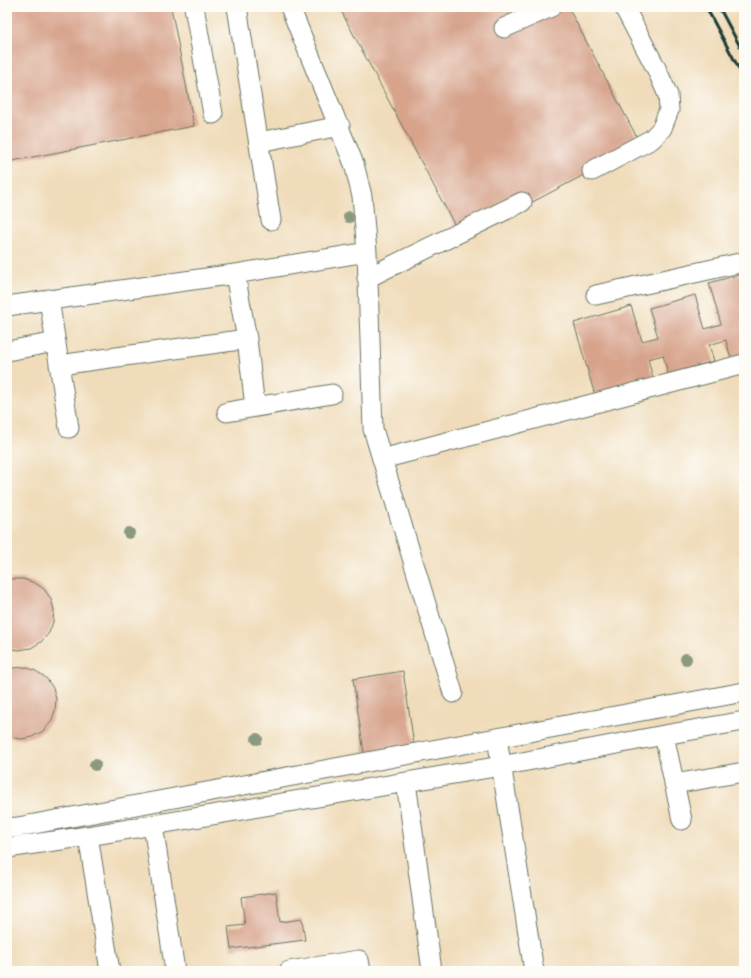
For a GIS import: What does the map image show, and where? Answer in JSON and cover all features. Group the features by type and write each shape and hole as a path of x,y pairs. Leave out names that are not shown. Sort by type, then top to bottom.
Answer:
{"street":[{"path":"194,7 213,114"},
{"path":"237,7 271,220"},
{"path":"290,7 340,126 354,164 362,196 367,252 373,429 453,693"},
{"path":"504,28 551,7"},
{"path":"592,171 652,139 662,128 669,110 668,95 656,68 624,7"},
{"path":"259,142 340,126"},
{"path":"367,278 522,202"},
{"path":"7,306 236,274 367,252"},
{"path":"596,295 734,263 744,262"},
{"path":"236,274 247,339 256,407"},
{"path":"49,300 69,428"},
{"path":"59,364 247,339"},
{"path":"7,351 56,342"},
{"path":"382,459 744,364"},
{"path":"227,412 332,394"},
{"path":"7,828 744,692"},
{"path":"7,848 88,836 501,766 744,721"},
{"path":"664,735 682,820"},
{"path":"496,738 534,971"},
{"path":"674,784 744,772"},
{"path":"406,782 432,971"},
{"path":"127,807 132,828"},
{"path":"153,824 175,971"},
{"path":"88,836 110,971"},
{"path":"289,971 359,960 361,971"}],"building":[{"path":"7,7 171,7 194,126 7,162"},
{"path":"339,7 568,7 641,145 462,239"},
{"path":"742,274 744,280 744,359 732,363 726,340 709,345 714,361 668,374 663,355 648,359 654,382 596,399 574,323 631,306 642,341 658,337 649,308 695,295 705,329 721,324 709,283"},
{"path":"11,579 23,579 35,583 44,589 51,599 54,610 53,622 49,633 41,642 31,648 19,650 7,648 7,581"},
{"path":"25,667 36,671 46,678 53,688 56,699 55,711 51,722 43,731 32,737 21,739 7,736 7,670"},
{"path":"403,671 414,745 364,753 353,679"},
{"path":"276,892 280,922 302,919 305,940 231,949 228,927 245,925 241,897"}],"railway":[{"path":"706,7 744,78"},
{"path":"719,7 744,54"}]}
